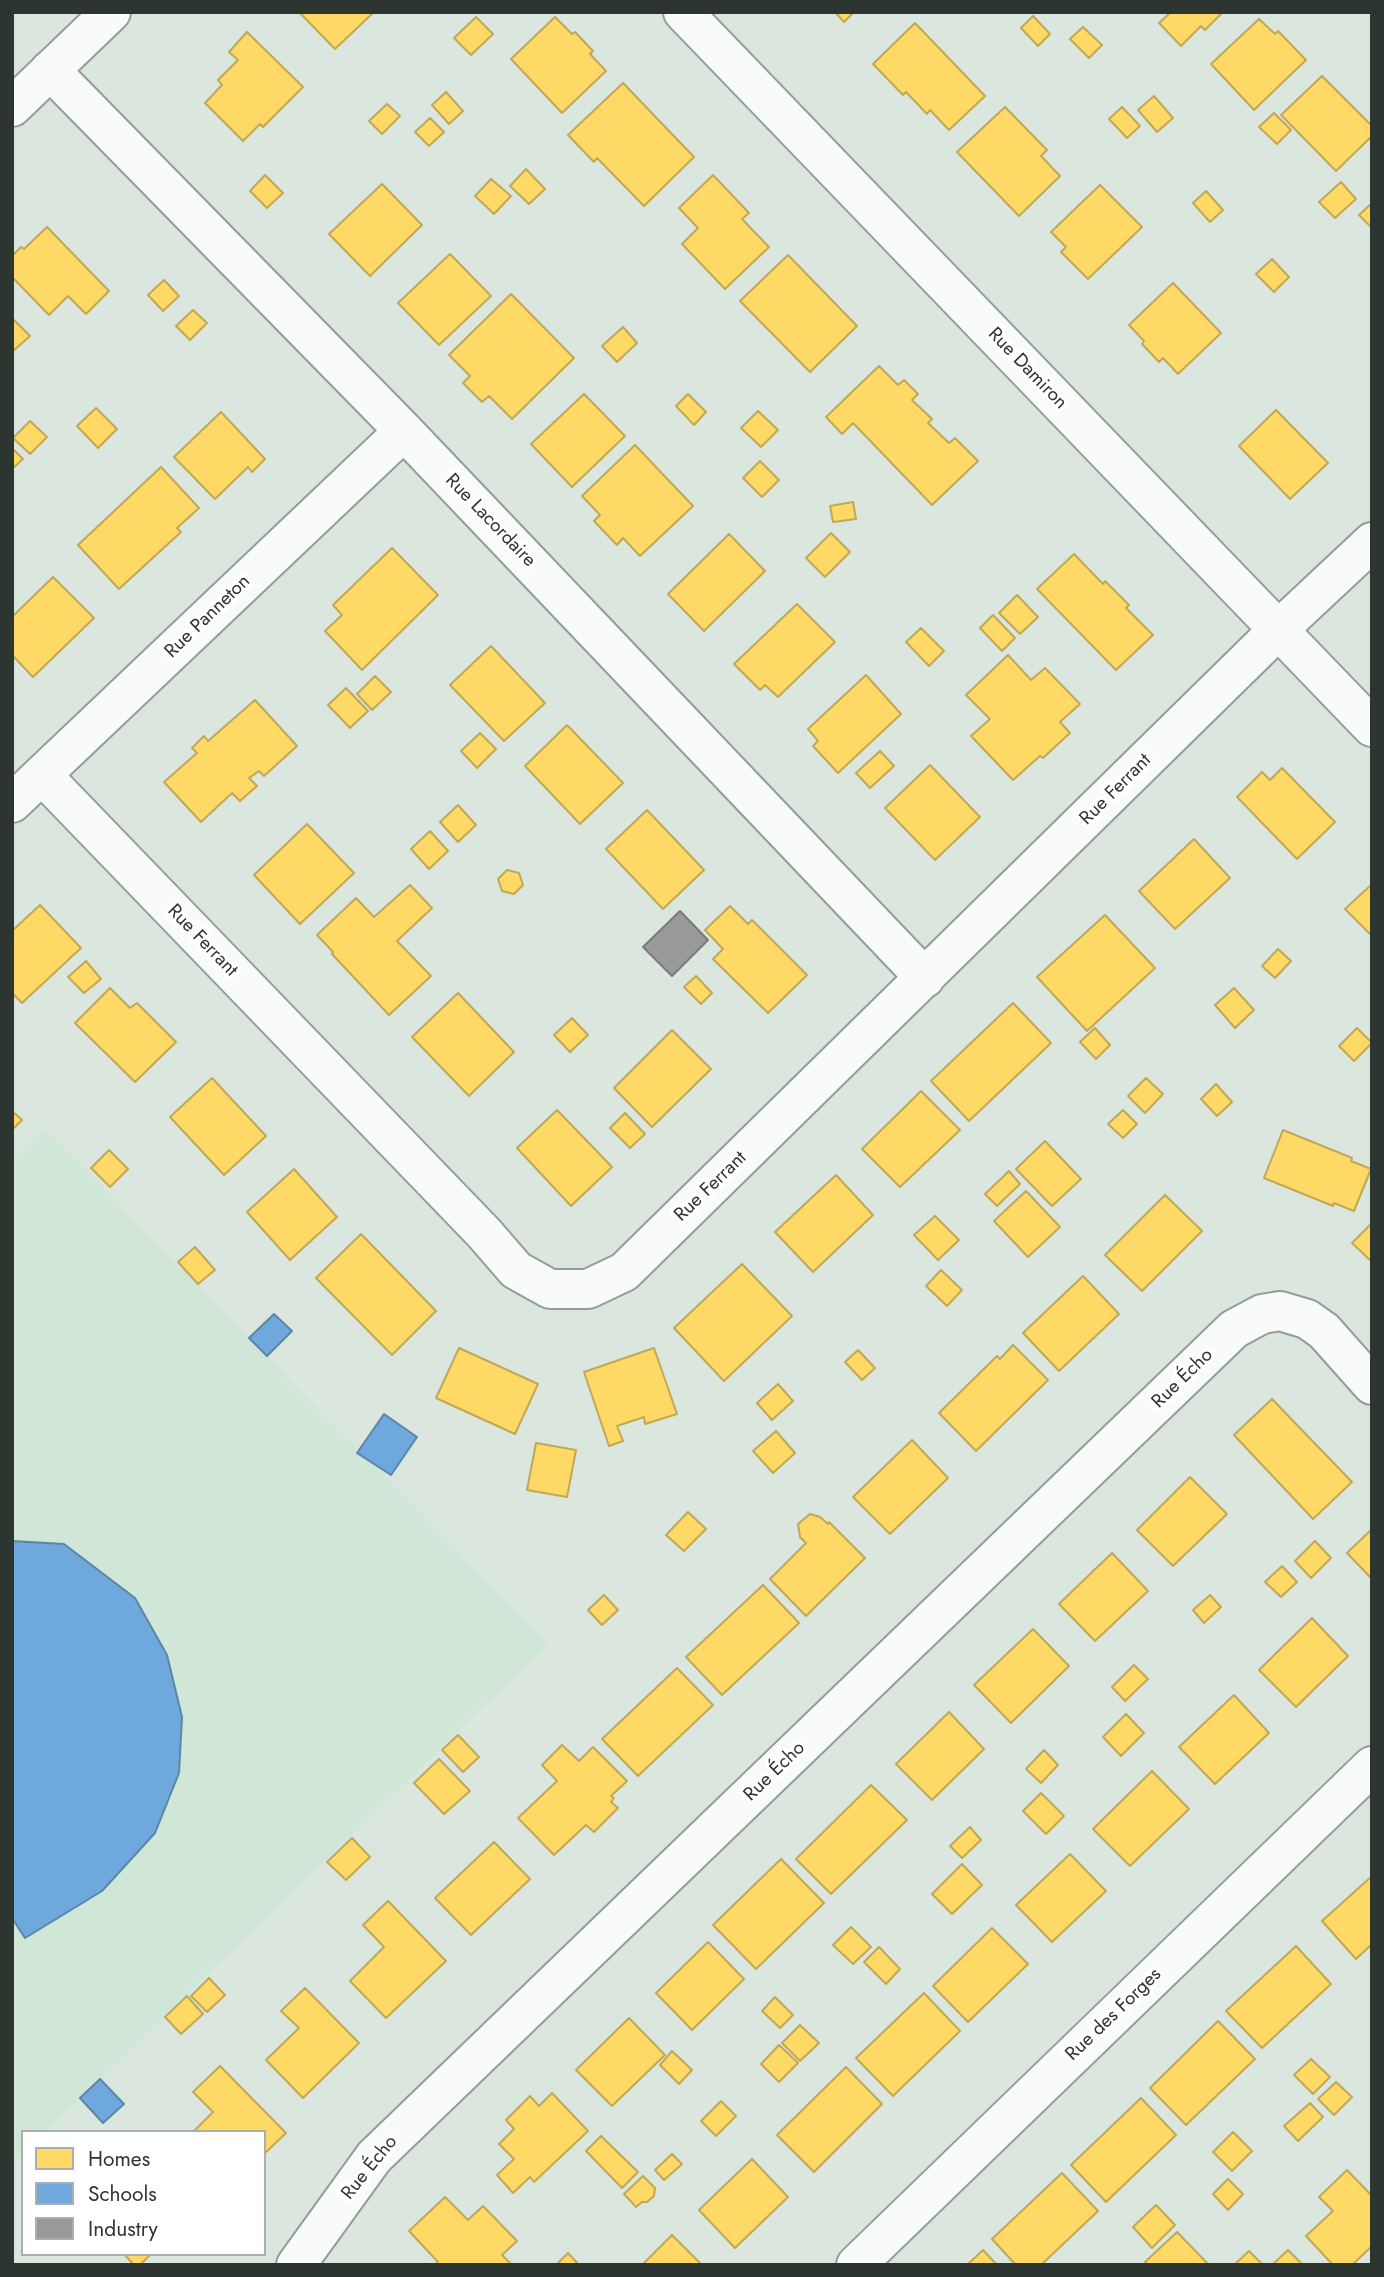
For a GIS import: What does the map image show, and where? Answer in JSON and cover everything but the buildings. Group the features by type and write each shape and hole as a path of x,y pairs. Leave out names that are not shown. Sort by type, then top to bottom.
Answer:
{"street":[{"path":"12,107 111,12"},
{"name":"Rue Damiron","path":"683,12 1372,727"},
{"name":"Rue Lacordaire","path":"50,70 404,430 925,978"},
{"name":"Rue Panneton","path":"12,803 404,430"},
{"name":"Rue Ferrant","path":"42,775 484,1233 516,1270 550,1289 589,1289 624,1272 1372,542"},
{"name":"Rue Écho","path":"307,2260 374,2157 1234,1329 1262,1314 1280,1311 1307,1319 1324,1331 1372,1385"},
{"name":"Rue des Forges","path":"856,2265 1372,1766"}],"shaded area":[{"path":"45,1129 548,1644 47,2130 21,2130 21,2155 12,2163 12,1158"}]}
